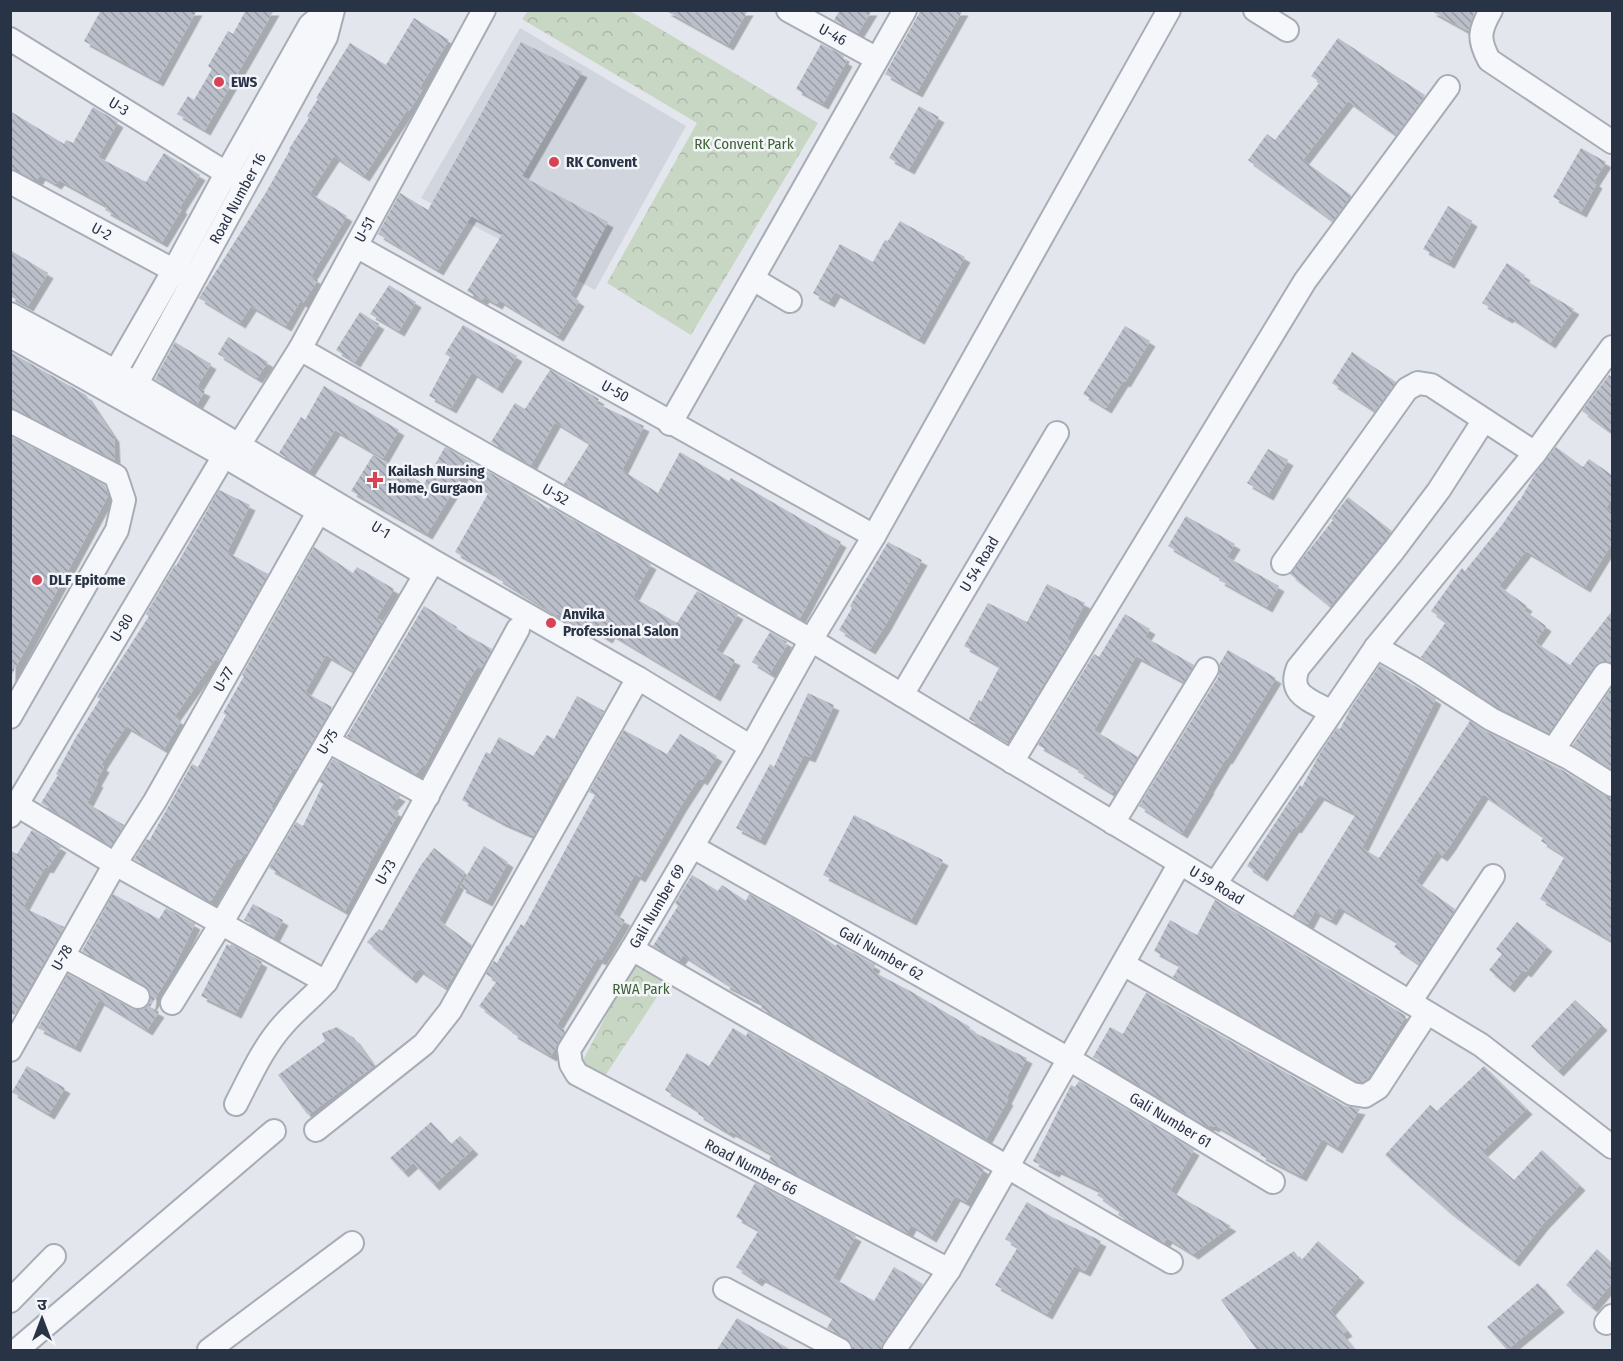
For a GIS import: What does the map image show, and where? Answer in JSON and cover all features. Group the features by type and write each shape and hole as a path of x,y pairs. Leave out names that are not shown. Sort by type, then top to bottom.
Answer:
{"street":[{"name":"Road Number 16","path":"132,392 226,172 310,25 328,10"},
{"name":"Road Number 16","path":"110,380 245,185 326,37 333,10"},
{"name":"U-51","path":"235,456 300,348 484,10"},
{"name":"U-46","path":"788,10 877,59"},
{"path":"670,424 905,10"},
{"name":"Gali Number 69","path":"569,1050 633,949 811,640 874,536 1168,10"},
{"path":"1255,10 1287,30"},
{"path":"1491,10 1482,26 1481,44 1489,60 1612,142"},
{"name":"U-3","path":"10,39 245,185"},
{"path":"1012,762 1305,281 1448,87"},
{"name":"U-2","path":"10,182 183,275"},
{"name":"U-50","path":"356,246 670,424 874,536"},
{"path":"753,279 790,301"},
{"path":"10,314 110,380"},
{"path":"10,336 110,380"},
{"path":"1215,884 1376,647 1535,453 1612,347"},
{"name":"U-52","path":"300,348 811,640"},
{"name":"U-1","path":"110,380 235,456 328,507 429,568 634,685 747,754"},
{"path":"1282,563 1407,389 1418,383 1431,385 1535,453"},
{"path":"1331,712 1295,688 1294,679 1298,668 1394,550 1439,490 1484,420"},
{"path":"10,421 116,476 124,500 117,530 10,717"},
{"name":"U 54 Road","path":"902,695 1057,433"},
{"name":"U-80","path":"14,811 235,456"},
{"name":"U-77","path":"115,864 155,801 328,507"},
{"name":"U-1","path":"429,568 518,629 634,685"},
{"name":"U-75","path":"172,1003 222,922 429,568"},
{"name":"U-73","path":"236,1104 263,1051 284,1024 310,1001 326,982 518,629"},
{"name":"U 59 Road","path":"811,640 1481,1045 1612,1147"},
{"path":"1376,647 1491,719 1553,750 1612,785"},
{"path":"1113,823 1207,669"},
{"path":"1553,750 1605,674"},
{"path":"316,1130 424,1044 450,1011 634,685"},
{"path":"328,741 428,796"},
{"path":"14,811 222,922 326,982"},
{"name":"Gali Number 62","path":"693,847 1069,1059"},
{"path":"894,1350 949,1270 1180,863"},
{"name":"U-78","path":"10,1050 115,864"},
{"path":"1123,964 1352,1094 1365,1096 1378,1088 1418,1007 1493,876"},
{"path":"633,949 1172,1262"},
{"path":"63,956 138,997"},
{"name":"Road Number 66","path":"569,1050 571,1064 577,1074 949,1270"},
{"name":"Gali Number 61","path":"1069,1059 1273,1182"},
{"path":"17,1350 274,1131"},
{"path":"209,1350 352,1243"},
{"path":"10,1301 54,1256"},
{"path":"725,1288 840,1350"}],"shaded area":[{"name":"RK Convent","path":"520,28 686,126 595,290 421,198"}],"green space":[{"name":"RK Convent Park","path":"528,11 630,11 818,123 691,335 607,283 697,123 522,19"},
{"name":"RWA Park","path":"635,960 670,977 601,1082 577,1072"}],"building":[{"path":"101,10 197,10 158,81 84,41"},
{"name":"EWS","path":"246,10 274,10 205,130 177,114 188,96 194,100 212,69 208,66 228,31 233,34"},
{"path":"665,10 748,10 728,45"},
{"path":"840,10 872,10 858,33 834,20"},
{"path":"921,10 963,10 917,92 885,74"},
{"path":"1430,10 1475,10 1468,31"},
{"path":"414,18 449,40 420,87 423,89 364,176 334,156 310,193 347,216 311,276 318,280 303,303 300,301 286,326 251,306 240,323 199,298 265,194 309,118 307,116 318,99 316,98 350,43 386,65"},
{"path":"1338,38 1425,95 1396,135 1348,101 1303,160 1351,195 1333,221 1248,160 1267,134 1275,140 1320,82 1311,76"},
{"path":"521,42 582,72 522,176 608,222 570,295 579,301 558,336 499,300 497,304 484,297 482,300 467,291 503,233 471,216 438,270 378,234 400,193 428,210"},
{"path":"821,44 844,56 843,59 847,61 823,104 796,89"},
{"path":"919,106 939,117 909,169 889,158"},
{"path":"93,107 118,122 98,157 146,182 164,153 200,175 162,242 105,210 107,206 59,180 56,184 40,175 37,180 34,180 10,169 10,111 64,144 66,140 73,143"},
{"path":"1581,148 1606,162 1594,181 1597,183 1581,212 1553,197"},
{"path":"1448,206 1472,221 1449,263 1423,249"},
{"path":"900,221 965,257 919,339 835,292 829,302 813,293 840,244 873,262 885,240 888,241"},
{"path":"10,250 48,273 28,306 10,296"},
{"path":"1507,263 1525,275 1523,279 1574,309 1550,343 1509,316 1507,318 1482,303"},
{"path":"389,285 416,302 399,331 370,314"},
{"path":"360,312 379,324 355,362 336,350"},
{"path":"463,325 517,356 497,388 472,372 451,408 429,396 450,357 445,354"},
{"path":"1125,326 1150,341 1106,408 1083,394"},
{"path":"228,337 268,362 257,378 218,354"},
{"path":"175,342 211,364 197,387 205,391 197,404 155,379"},
{"path":"10,352 86,395 114,437 115,460 10,408"},
{"path":"1352,352 1396,382 1375,411 1332,383"},
{"path":"550,370 599,399 596,403 644,426 622,470 658,493 680,452 729,481 731,478 841,542 800,618 564,484 590,443 555,422 531,465 491,442 515,403 525,409"},
{"path":"1609,375 1612,377 1612,433 1582,411"},
{"path":"324,386 399,430 383,458 335,430 309,471 279,453 301,417 305,420"},
{"path":"10,436 105,485 108,496 10,678"},
{"path":"445,447 471,462 427,534 351,491 373,455 424,484"},
{"path":"1556,447 1583,467 1589,459 1612,475 1612,498 1606,508 1612,513 1612,543 1585,587 1526,551 1499,586 1527,606 1524,610 1546,626 1535,642 1570,665 1612,611 1612,663 1599,662 1594,666 1549,733 1498,707 1421,657 1446,622 1431,611 1462,568 1465,571 1502,525 1535,474"},
{"path":"1268,449 1288,460 1268,495 1247,483"},
{"path":"476,465 549,509 550,507 651,564 633,597 677,623 697,591 738,614 716,650 735,660 715,696 610,633 607,638 589,627 586,631 557,615 497,578 498,576 455,552 489,492 468,479"},
{"path":"219,490 250,505 227,552 268,574 219,661 215,659 174,717 181,721 164,749 126,726 101,765 104,767 87,803 124,825 111,846 41,803 58,775 56,774 76,737 100,699 97,697 149,616 146,614"},
{"path":"1348,497 1392,531 1330,606 1290,574 1333,520 1331,519"},
{"path":"1186,516 1235,544 1227,557 1279,586 1267,607 1219,580 1221,577 1168,546"},
{"path":"888,542 922,560 870,649 839,630 852,608 850,606"},
{"path":"314,547 353,573 357,567 394,589 376,618 382,621 353,671 326,655 305,692 332,707 271,807 273,808 246,854 240,860 237,858 211,901 208,901 134,859 147,839 149,841 192,764 198,767 226,715 223,713 244,676 242,675"},
{"path":"1047,584 1085,603 1067,639 1070,641 1008,741 969,719 1000,666 964,646 988,603 1027,622"},
{"path":"424,606 457,627 456,629 492,649 481,668 478,666 466,684 425,766 423,765 416,774 347,736"},
{"path":"1125,614 1150,629 1145,637 1194,665 1184,682 1136,656 1094,730 1138,757 1116,792 1112,793 1078,772 1080,769 1038,745 1094,654 1099,657"},
{"path":"770,632 787,642 785,644 787,645 770,673 752,662"},
{"path":"1228,650 1276,678 1182,833 1139,806 1219,676 1219,665"},
{"path":"1380,665 1436,699 1362,848 1379,858 1470,721 1612,798 1612,941 1540,899 1565,856 1541,841 1544,837 1483,794 1449,847 1442,856 1436,852 1416,881 1455,909 1419,964 1394,947 1398,942 1339,907 1331,920 1315,911 1308,924 1293,916 1356,814 1319,795 1296,828 1294,827 1262,876 1247,866 1300,785 1302,787 1319,755 1337,728 1340,729 1351,708"},
{"path":"1612,687 1612,769 1573,745"},
{"path":"808,693 834,705 810,757 804,755 760,840 736,828 770,764 774,767"},
{"path":"577,696 604,711 566,779 563,777 534,836 462,800 486,752 490,754 499,737 533,756 547,735 554,739"},
{"path":"624,730 667,754 680,734 717,756 702,780 699,778 681,806 640,877 635,874 613,914 625,920 601,960 597,958 557,1025 565,1030 551,1056 512,1033 513,1031 479,1006 497,981 486,974 494,961 497,963 521,924 524,926 595,795 589,792"},
{"path":"333,759 400,796 390,808 399,813 368,865 345,911 269,868 296,822 303,826 323,784 319,782"},
{"path":"854,815 943,860 911,920 823,875"},
{"path":"32,830 61,847 48,868 45,867 23,907 64,927 14,1015 10,1013 10,850 17,854"},
{"path":"484,846 508,862 487,901 460,887"},
{"path":"434,848 465,872 439,920 472,945 446,988 418,969 411,978 367,942 379,929 382,931 421,865"},
{"path":"692,875 718,891 722,885 746,901 749,894 836,946 837,944 875,965 872,971 970,1027 969,1030 1027,1058 1006,1099 1008,1100 986,1139 761,1008 763,1004 724,984 725,982 683,955 679,961 653,946 678,906 675,903"},
{"path":"113,894 159,919 166,908 195,924 173,969 150,1007 159,1012 147,1030 99,1000 75,1047 38,1028 68,974 132,1009 144,1009 150,1003 150,991 145,986 82,951"},
{"path":"1215,900 1406,1016 1368,1078 1362,1082 1357,1081 1173,977 1180,965 1154,951 1170,920 1197,935"},
{"path":"253,904 283,920 274,937 244,920"},
{"path":"1517,922 1547,946 1526,972 1523,970 1509,987 1489,970 1502,954 1496,949"},
{"path":"227,944 230,946 231,944 262,962 236,1013 201,996"},
{"path":"1146,993 1345,1106 1360,1109 1337,1148 1322,1139 1301,1176 1260,1155 1262,1152 1215,1125 1208,1127 1093,1057 1110,1027 1123,1034"},
{"path":"1575,1000 1602,1025 1558,1071 1531,1046"},
{"path":"337,1027 354,1038 374,1066 308,1115 278,1075 325,1041 322,1033"},
{"path":"733,1028 746,1036 748,1032 984,1169 966,1202 955,1196 931,1237 911,1225 907,1233 769,1160 772,1154 730,1131 729,1133 665,1090 687,1053 709,1066"},
{"path":"27,1066 65,1088 49,1114 12,1092"},
{"path":"1484,1066 1527,1109 1482,1152 1514,1180 1542,1150 1580,1185 1543,1224 1514,1261 1445,1208 1385,1155 1430,1105 1437,1111"},
{"path":"1079,1081 1194,1150 1170,1191 1231,1226 1193,1254 1167,1238 1164,1243 1118,1215 1120,1211 1097,1195 1101,1191 1056,1169 1054,1172 1033,1161 1071,1085 1075,1087"},
{"path":"431,1122 451,1144 460,1136 473,1149 434,1185 413,1163 403,1172 390,1158"},
{"path":"755,1183 856,1236 833,1278 874,1301 894,1267 923,1284 883,1342 881,1350 853,1350 852,1343 847,1338 827,1328 833,1317 760,1277 757,1281 736,1267 759,1230 736,1217"},
{"path":"1027,1202 1101,1241 1085,1271 1074,1266 1047,1314 995,1285 1018,1247 1005,1239"},
{"path":"1318,1241 1359,1277 1330,1310 1347,1331 1342,1334 1355,1350 1257,1350 1221,1300 1294,1251 1301,1261"},
{"path":"1597,1249 1612,1263 1612,1283 1592,1307 1566,1285"},
{"path":"1538,1283 1559,1307 1507,1350 1487,1327"},
{"path":"737,1318 791,1350 717,1350"}],"place":[{"name":"EWS","path":"219,82"},
{"name":"RK Convent","path":"554,162"},
{"name":"Kailash Nursing Home, Gurgaon","path":"375,480"},
{"name":"DLF Epitome","path":"37,580"},
{"name":"Anvika Professional Salon","path":"551,623"}]}
